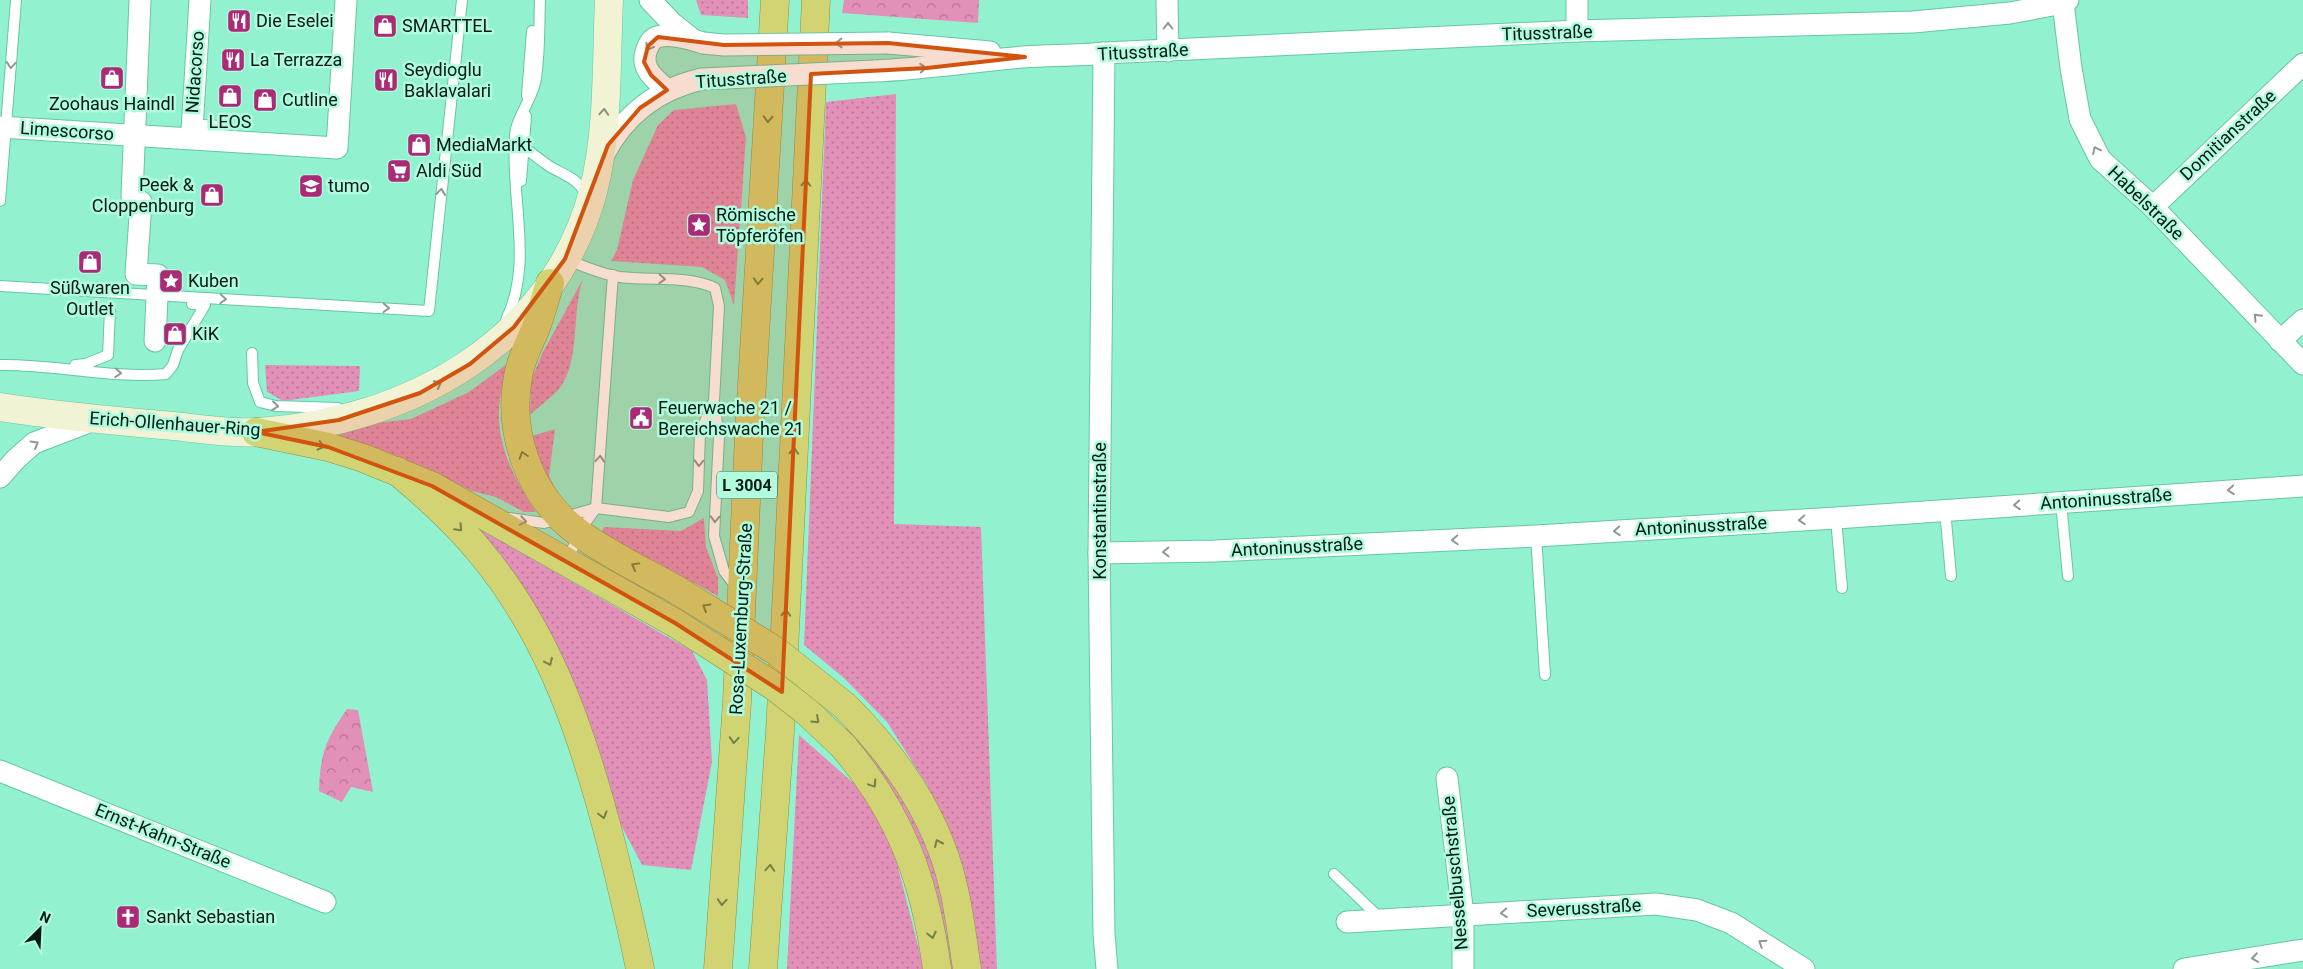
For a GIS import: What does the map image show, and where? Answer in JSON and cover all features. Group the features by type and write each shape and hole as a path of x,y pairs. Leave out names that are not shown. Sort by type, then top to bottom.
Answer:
{"highway":[{"name":"L 3004","path":"762,969 780,732 816,0"},
{"name":"Rosa-Luxemburg-Straße","path":"718,969 743,595 749,436 774,5"},
{"path":"550,283 519,371 515,407 520,446 527,466 541,492 570,526 776,651 845,706 869,730 909,784 942,850 954,889 967,969"},
{"path":"256,432 328,447 398,471 432,486 570,562 675,623 747,667 807,712 843,746 871,781 895,820 913,862 934,943 937,969"},
{"path":"398,471 429,498 482,553 524,613 543,648 572,713 587,754 632,930 640,969"}],"main road":[{"name":"Erich-Ollenhauer-Ring","path":"0,407 95,420 256,432 298,428 340,420 380,409 446,380 493,346 527,313 550,283 565,259 580,228 589,203 600,160 609,0"}],"street":[{"path":"140,0 132,196 141,202 136,274 158,276 155,341"},
{"name":"Nidacorso","path":"200,0 192,130 338,144"},
{"name":"Nidacorso","path":"205,141 213,0"},
{"path":"338,144 347,0"},
{"path":"338,144 347,0"},
{"name":"Titusstraße","path":"650,0 672,23 698,41"},
{"path":"1167,0 1168,51"},
{"path":"1577,31 1578,0"},
{"name":"Titusstraße","path":"668,90 646,69 645,54 652,40 658,36 724,46 888,42 1025,57 1074,57 1577,31 1913,22 2010,13 2066,1"},
{"name":"Habelstraße","path":"2066,1 2071,68 2080,119 2100,159 2153,207 2303,364"},
{"name":"Konstantinstraße","path":"1104,54 1099,554 1104,934 1107,969"},
{"name":"Titusstraße","path":"600,160 617,132 640,108 668,90 702,79 927,68 1025,57"},
{"name":"Domitianstraße","path":"2153,207 2303,64"},
{"name":"Limescorso","path":"0,127 134,136"},
{"path":"134,136 205,141 338,144"},
{"path":"2280,341 2303,320"},
{"path":"0,477 16,458 34,443 95,420"},
{"name":"Antoninusstraße","path":"1099,554 1225,551 1536,536 1836,518 2303,486"},
{"name":"Ernst-Kahn-Straße","path":"0,771 325,902"},
{"name":"Nesselbuschstraße","path":"1447,778 1462,916 1463,969"},
{"name":"Severusstraße","path":"1348,922 1646,904 1697,910 1731,923 1804,969"},
{"path":"2184,969 2303,950"}],"lane":[{"path":"0,201 16,0"},
{"path":"0,286 429,311 462,0"},
{"path":"521,181 534,0"},
{"path":"493,346 514,304 519,284 520,259 514,134 535,84 540,0"},
{"path":"515,140 549,166 566,174 581,185 589,203"},
{"path":"565,259 597,272 613,275 698,281 715,288 719,306 714,401 719,437 714,536 724,571 743,595"},
{"path":"596,508 613,275"},
{"path":"0,365 52,367 116,373 166,374 173,365 178,350 205,305 111,298"},
{"path":"52,367 86,364 108,355 110,311"},
{"path":"252,353 256,395 260,402 267,405 380,409"},
{"path":"483,513 570,526 596,508 669,517 689,512 698,491 700,433 714,401"},
{"path":"2061,502 2068,576"},
{"path":"570,526 596,508"},
{"path":"1945,510 1951,576"},
{"path":"1836,518 1842,588"},
{"path":"570,526 572,548 570,562"},
{"path":"1536,536 1546,675"},
{"path":"1334,874 1382,920"}],"highlighted area":[{"path":"658,37 724,45 888,43 1025,57 927,68 811,74 782,692 675,623 432,486 328,447 256,432 339,420 420,393 470,364 514,327 565,259 608,145 640,108 667,90 651,75 644,62 648,46"}],"green space":[{"path":"696,0 748,0 748,18 701,15"},
{"path":"844,0 979,0 978,23 842,13"},
{"path":"896,94 894,524 981,527 997,969 974,969 960,866 927,785 887,722 844,678 804,645 826,102"},
{"path":"736,104 746,138 734,305 725,280 702,267 611,261 617,250 633,180 658,125 674,110"},
{"path":"583,279 579,292 573,351 566,378 559,389 530,415 531,380 543,352"},
{"path":"507,364 499,409 501,437 509,464 536,512 524,512 496,497 472,491 419,465 338,438 343,427 411,419 469,392"},
{"path":"265,365 360,366 359,391 283,401 267,392"},
{"path":"555,429 549,476 556,490 544,476 532,436"},
{"path":"451,512 692,651 707,680 712,762 691,870 642,865 613,810 581,705"},
{"path":"704,518 706,547 718,578 718,596 601,533 604,527 681,531"},
{"path":"347,709 358,710 373,792 351,787 342,802 319,791 321,767 329,738"},
{"path":"847,724 889,778 924,838 942,893 955,969 949,969 936,897 922,851 902,807 874,765 846,732"},
{"path":"799,735 859,788 891,840 924,969 787,969"}],"place":[{"name":"Die Eselei","path":"239,21"},
{"name":"SMARTTEL","path":"385,26"},
{"name":"La Terrazza","path":"233,60"},
{"name":"Zoohaus Haindl","path":"112,78"},
{"name":"Seydioglu Baklavalari","path":"386,80"},
{"name":"LEOS","path":"230,96"},
{"name":"Cutline","path":"265,100"},
{"name":"MediaMarkt","path":"419,145"},
{"name":"Aldi Süd","path":"399,171"},
{"name":"tumo","path":"311,186"},
{"name":"Peek & Cloppenburg","path":"212,195"},
{"name":"Römische Töpferöfen","path":"699,225"},
{"name":"Süßwaren Outlet","path":"90,262"},
{"name":"Kuben","path":"171,281"},
{"name":"KiK","path":"175,334"},
{"name":"Feuerwache 21 / Bereichswache 21","path":"641,418"},
{"name":"Sankt Sebastian","path":"128,917"}]}
